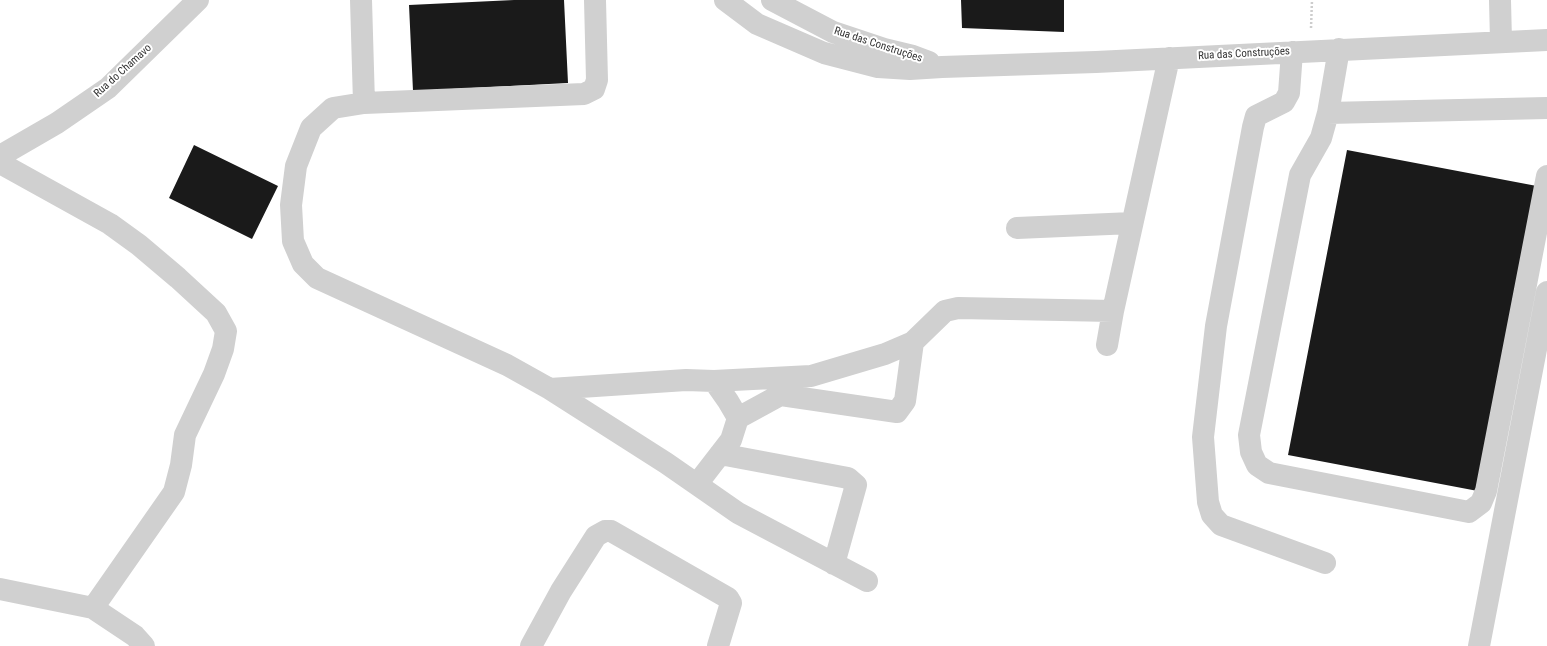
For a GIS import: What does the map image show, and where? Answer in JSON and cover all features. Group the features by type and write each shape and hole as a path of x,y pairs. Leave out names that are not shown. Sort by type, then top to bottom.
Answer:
{"street":[{"name":"Rua do Chamavo","path":"0,156 57,123 108,88 198,0"},
{"path":"361,0 364,103"},
{"path":"594,0 597,80 594,89 584,94 364,103 333,108 311,128 296,166 292,205 293,241 303,264 317,278 507,365 550,389 698,484 738,513 867,581"},
{"name":"Rua das Construções","path":"725,0 757,24 824,53 878,67 910,69 1096,62 1501,41 1547,40"},
{"name":"Rua das Construções","path":"772,0 833,32 884,49 913,56 942,67"},
{"path":"1500,0 1501,41"},
{"path":"1339,49 1328,113 1321,138 1300,175 1249,435 1251,452 1257,465 1269,473 1469,512 1481,504 1486,491 1547,176"},
{"path":"1301,51 1289,92 1284,102 1256,116 1252,127 1216,326 1203,437 1208,502 1212,515 1220,525 1325,563"},
{"path":"1107,344 1132,223 1169,58"},
{"path":"1328,113 1547,108"},
{"path":"0,163 116,228 184,283 216,313 226,330 223,349 214,374 185,435 181,465 174,492 93,608"},
{"path":"1017,228 1132,223"},
{"path":"1479,646 1547,292"},
{"path":"550,389 686,380 714,381 812,376 885,354 913,342 946,311 958,308 1113,311"},
{"path":"781,395 897,412 905,401 913,342"},
{"path":"698,484 731,440 738,418 781,395 812,376"},
{"path":"714,381 728,400 738,418"},
{"path":"720,454 848,478 856,484 834,564"},
{"path":"530,646 560,590 596,536 605,532 611,532 728,598 731,603 718,646"},
{"path":"0,589 93,608 134,636 144,646"}],"path":[{"path":"1301,51 1312,0"}],"building":[{"path":"514,0 564,0 568,83 413,91 409,5"},
{"path":"961,0 1064,0 1064,32 962,28"},
{"path":"194,145 278,186 252,239 169,198"},
{"path":"1347,150 1542,187 1483,492 1288,455"}]}
